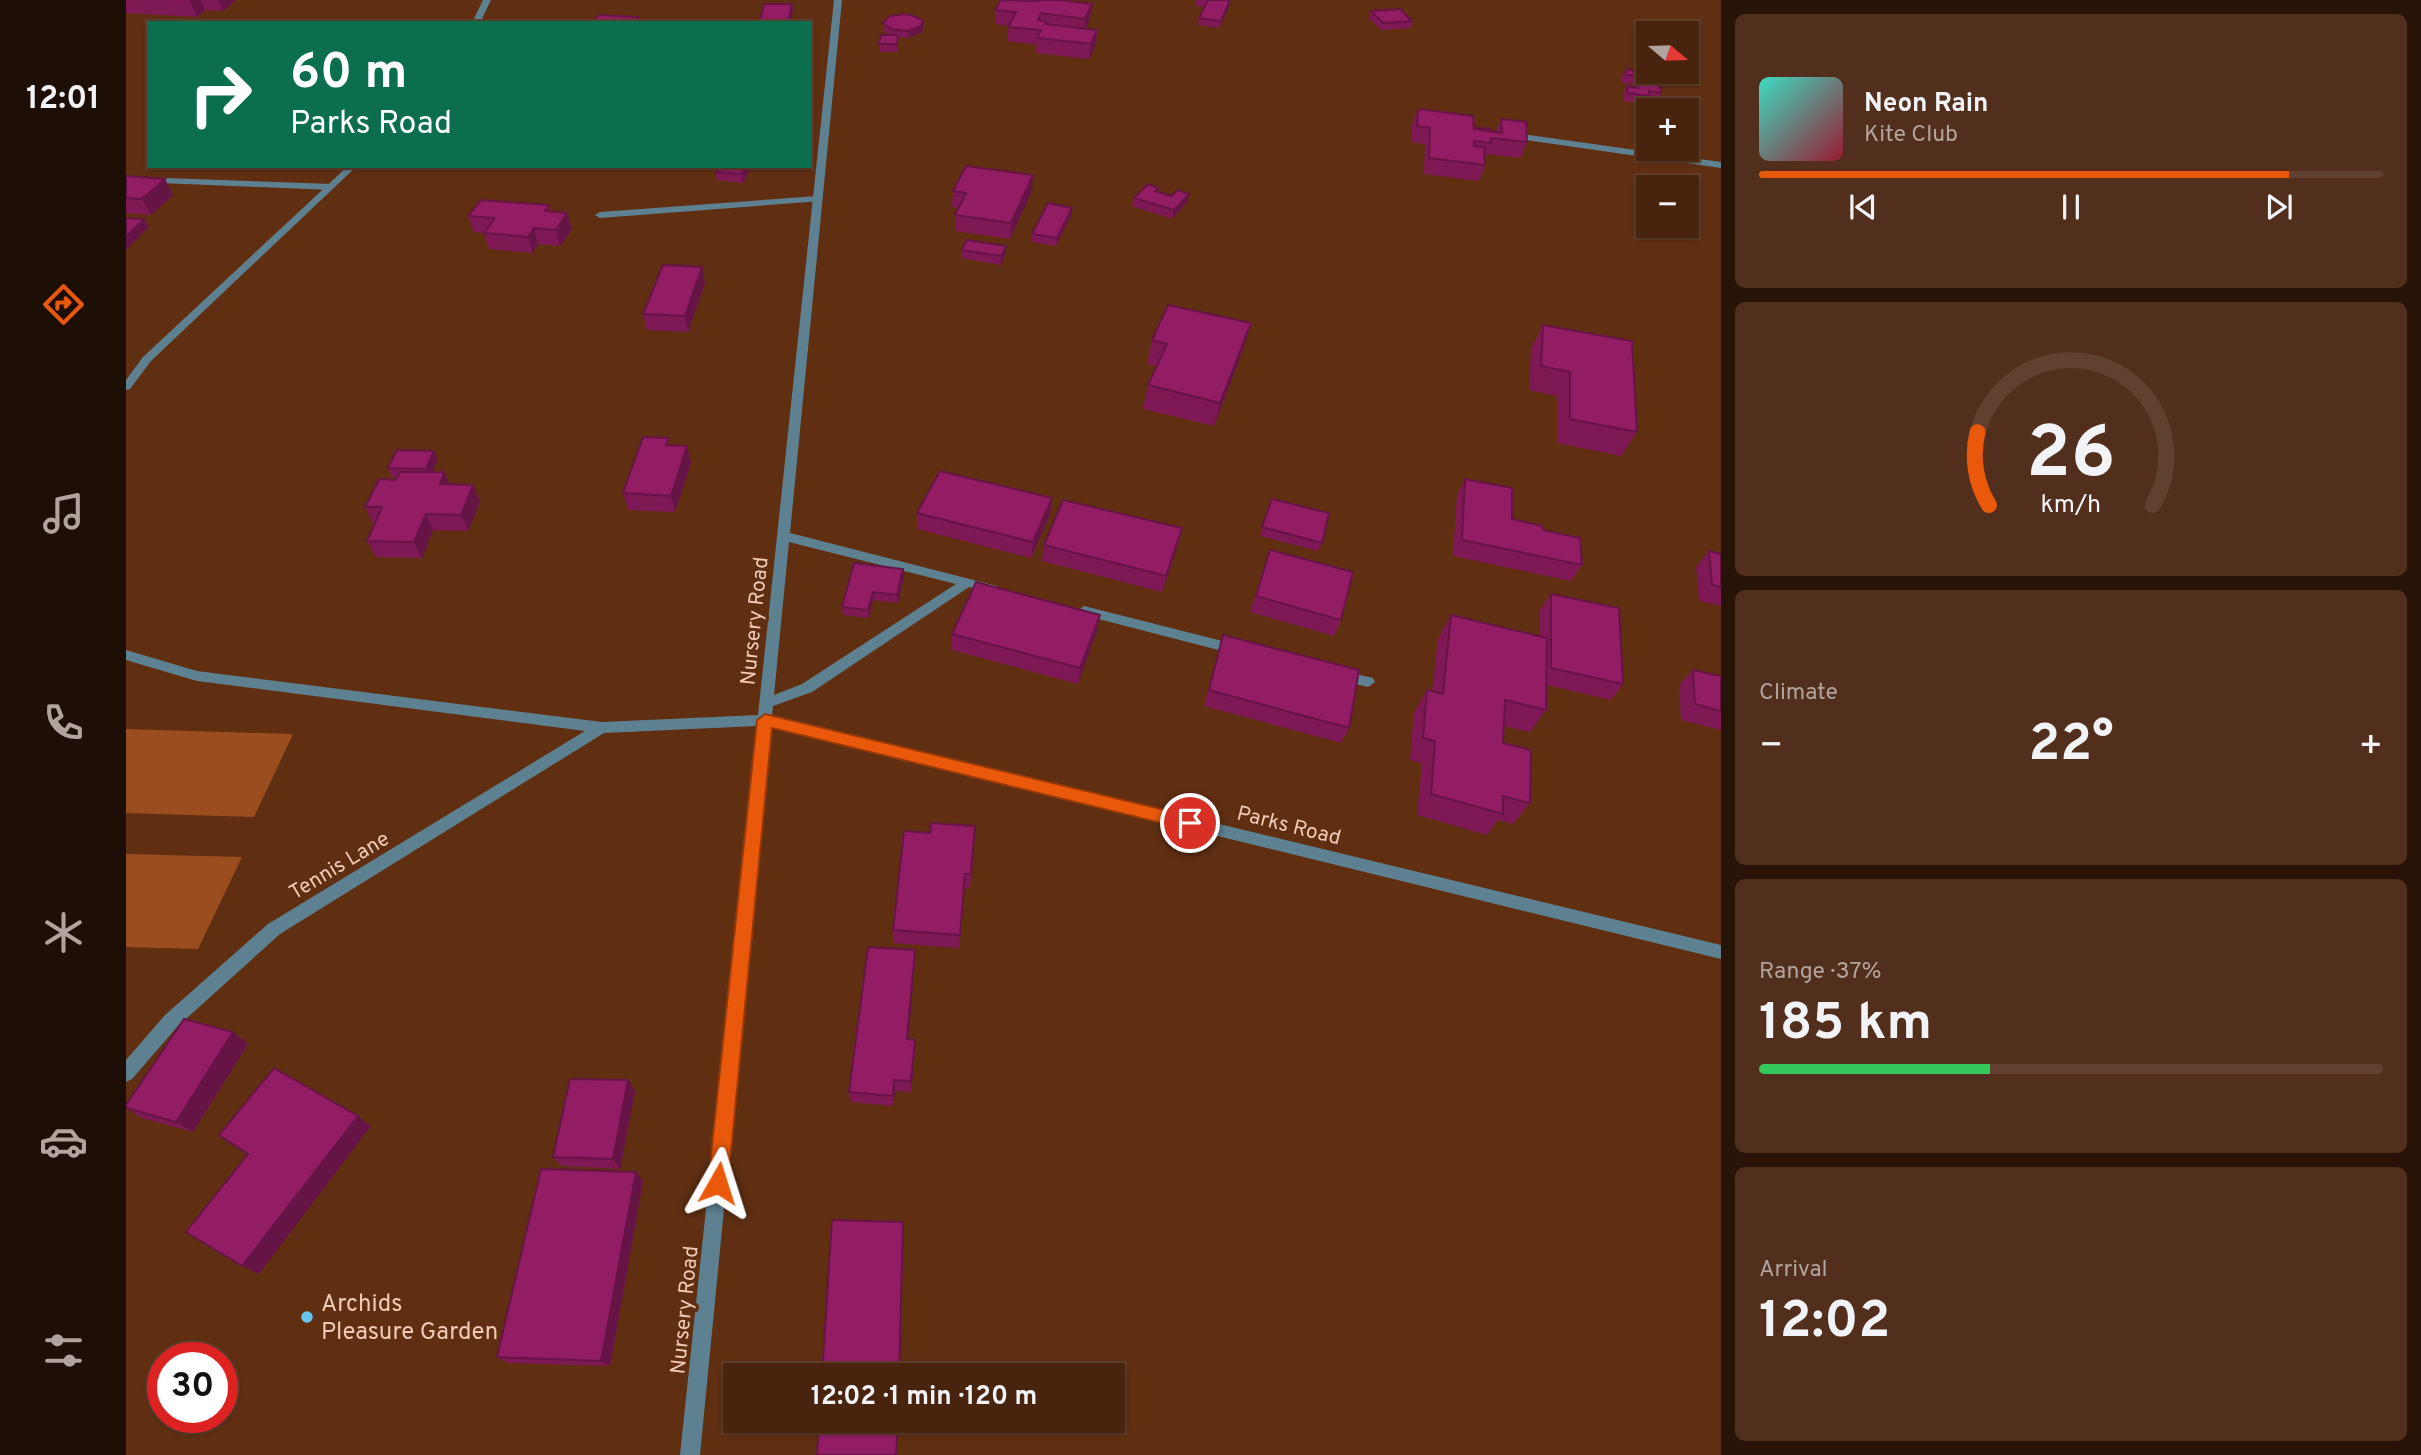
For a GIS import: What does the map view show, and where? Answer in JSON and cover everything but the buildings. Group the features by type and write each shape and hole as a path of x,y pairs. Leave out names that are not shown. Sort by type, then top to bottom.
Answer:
{"street":[{"path":"477,21 487,0"},
{"name":"Nursery Road","path":"690,1455 838,0"},
{"path":"1498,133 1721,165"},
{"path":"126,387 147,359 351,168"},
{"path":"164,181 331,187"},
{"path":"600,215 818,199"},
{"path":"784,537 1008,592"},
{"path":"767,703 807,688 968,582"},
{"path":"1075,609 1248,652"},
{"name":"Parks Road","path":"126,655 197,676 601,728 765,720 1721,952"},
{"path":"1328,672 1368,682"},
{"name":"Tennis Lane","path":"126,1073 171,1021 274,929 601,728"}],"shaded area":[{"path":"126,729 293,734 254,817 126,813"},
{"path":"126,854 242,857 198,949 126,947"}],"place":[{"name":"Archids Pleasure Garden","path":"307,1317"}],"route":[{"path":"718,1183 765,720 1190,823"}]}
